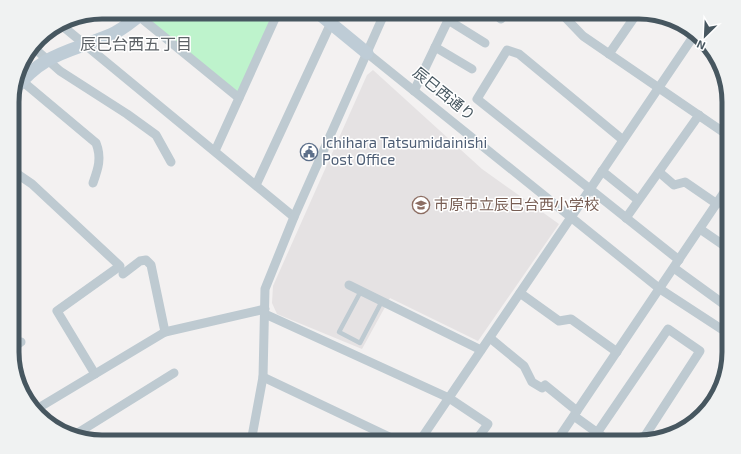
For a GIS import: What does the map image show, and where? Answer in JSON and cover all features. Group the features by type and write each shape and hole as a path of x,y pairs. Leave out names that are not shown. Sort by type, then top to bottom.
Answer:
{"street":[{"path":"93,183 100,165 100,153 96,143 22,81 47,59 118,31 132,19"},
{"path":"146,19 239,98"},
{"path":"215,151 275,19"},
{"name":"辰巳西通り","path":"326,19 660,289 722,329"},
{"path":"252,435 263,377 265,289 294,217 382,19"},
{"path":"414,91 449,19"},
{"path":"454,19 485,43"},
{"path":"567,19 584,36 722,131"},
{"path":"609,54 630,19"},
{"path":"256,185 331,23"},
{"path":"65,28 294,217"},
{"path":"435,47 472,69"},
{"path":"424,435 685,49"},
{"path":"623,140 519,54 507,50 478,99 626,218 722,302"},
{"path":"37,51 60,72 127,114 156,135 171,162"},
{"path":"626,218 699,115"},
{"path":"602,171 638,200"},
{"path":"659,172 674,185 685,182 716,204"},
{"path":"19,175 32,184 120,266 57,311 95,374"},
{"path":"561,435 722,196"},
{"path":"700,229 722,245"},
{"path":"123,274 140,261 146,260 151,265 165,332"},
{"path":"349,285 481,350"},
{"path":"520,293 559,321 571,319 617,352"},
{"path":"40,407 165,332 265,312 449,398 488,424 480,435"},
{"path":"597,433 668,329 700,351 646,435"},
{"path":"490,338 524,366 532,382 542,388 545,385 575,414 600,435"},
{"path":"80,432 174,373"},
{"path":"263,377 385,435"}],"lane":[{"path":"361,291 339,332 360,343 382,301"}],"shaded area":[{"name":"市原市立辰巳台西小学校","path":"373,70 482,169 559,224 478,341 390,298 362,349 277,314 272,303 273,286 367,75"}],"green space":[{"path":"142,19 275,19 239,98"}],"place":[{"name":"Ichihara Tatsumidainishi Post Office","path":"309,152"},
{"name":"市原市立辰巳台西小学校","path":"421,205"}],"district":[{"name":"辰巳台西五丁目","path":"136,44"}]}
